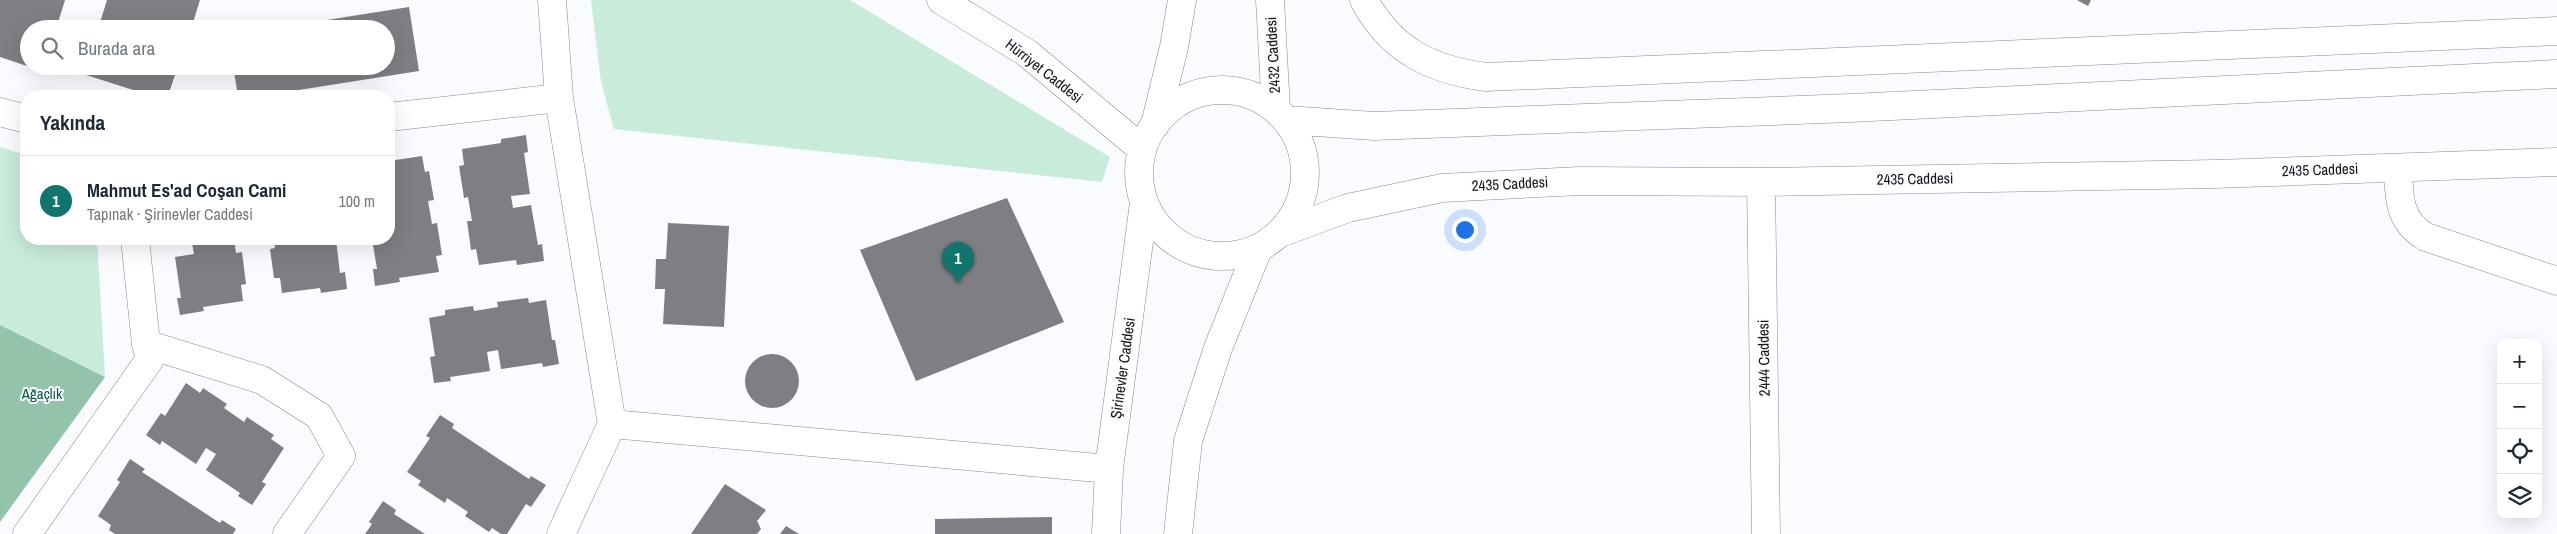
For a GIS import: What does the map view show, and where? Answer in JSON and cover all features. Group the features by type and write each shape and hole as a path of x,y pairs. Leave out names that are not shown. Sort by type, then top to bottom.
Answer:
{"street":[{"path":"552,0 559,98 612,424 561,534"},
{"name":"Hürriyet Caddesi","path":"941,0 1027,54 1142,149"},
{"name":"Şirinevler Caddesi","path":"1106,534 1109,469 1144,203 1139,176 1142,149 1155,124 1174,47 1182,0"},
{"name":"2432 Caddesi","path":"1270,0 1282,115"},
{"path":"1364,0 1388,34 1409,52 1458,74 1486,77 2557,31"},
{"path":"1282,115 1374,126 1850,108 2557,74"},
{"name":"Şirinevler Caddesi","path":"1144,203 1158,227 1179,245 1204,255 1232,256 1258,249 1280,233 1296,211 1304,184 1303,157 1282,115 1253,96 1226,90 1198,93 1174,105 1155,124"},
{"path":"395,117 559,98"},
{"path":"0,112 20,117"},
{"name":"2435 Caddesi","path":"1280,233 1348,208 1442,188 1580,181 1761,182 2215,174 2557,162"},
{"path":"2398,168 2400,201 2403,214 2417,232 2426,237 2557,281"},
{"name":"2444 Caddesi","path":"1761,182 1766,534"},
{"path":"27,534 150,359 146,344 136,245"},
{"path":"1178,534 1188,441 1218,348 1258,249"},
{"path":"146,344 262,380 319,416 341,456 287,534"},
{"path":"612,424 1109,469"}],"green space":[{"path":"591,0 850,0 1110,157 1102,182 614,129 601,82"},
{"path":"0,147 20,153 20,245 97,245 105,377 0,325"},
{"name":"Ağaçlık","path":"0,325 105,377 0,522"}],"building":[{"path":"0,0 65,0 59,20 20,20 20,64 0,57"},
{"path":"107,0 200,0 194,20 101,20"},
{"path":"2077,0 2091,0 2088,6"},
{"path":"409,7 419,71 395,75 395,20 327,20"},
{"path":"86,75 175,75 170,90 133,90"},
{"path":"234,75 394,75 299,90 237,90"},
{"path":"526,135 528,152 524,153 530,194 511,196 513,208 531,205 538,245 542,244 544,261 517,265 516,260 479,265 476,249 471,250 467,221 472,221 468,197 464,198 459,166 464,165 462,149 501,143 501,139"},
{"path":"422,156 425,172 429,171 434,200 428,201 432,224 437,223 442,255 436,256 439,272 399,278 400,282 375,286 373,269 377,269 373,245 395,245 395,160"},
{"path":"1007,198 1064,322 916,381 860,250"},
{"path":"668,223 729,226 724,327 663,324 665,289 655,289 656,259 666,259"},
{"path":"192,245 235,245 236,253 242,252 246,284 241,285 243,301 203,307 204,311 180,315 177,298 181,298 175,257 194,254"},
{"path":"275,245 337,245 340,273 345,272 347,289 321,293 320,288 282,293 280,278 274,278 270,249 275,248"},
{"path":"528,298 529,303 546,300 552,340 555,340 559,364 543,367 542,363 501,369 498,350 487,352 490,371 450,377 451,381 434,383 430,357 435,356 429,318 445,315 445,310 473,306 474,311 498,307 497,302"},
{"path":"772,354 782,356 791,362 797,371 799,381 797,391 791,400 782,406 772,408 762,406 753,400 747,391 745,381 747,371 753,362 762,356"},
{"path":"186,383 200,393 203,388 227,404 224,408 244,422 247,417 274,435 271,439 284,448 262,482 266,484 252,505 238,496 240,493 206,470 216,454 206,448 196,464 162,441 160,445 146,435 161,413 165,416"},
{"path":"440,415 454,424 452,428 529,479 531,476 546,485 531,507 526,504 507,534 501,534 492,528 489,532 465,516 468,512 447,498 445,503 418,485 421,481 407,472 430,438 426,436"},
{"path":"130,459 145,469 142,472 220,523 222,520 236,529 233,534 115,534 109,530 111,525 98,516 120,482 117,480"},
{"path":"725,484 766,510 757,521 761,529 757,534 691,534"},
{"path":"383,501 396,510 394,514 425,534 365,534 372,524 369,522"},
{"path":"1052,517 1052,534 935,534 935,519"},
{"path":"786,526 799,534 780,534"}],"place":[{"name":"Mahmut Es'ad Coşan Cami","path":"958,283"}]}
